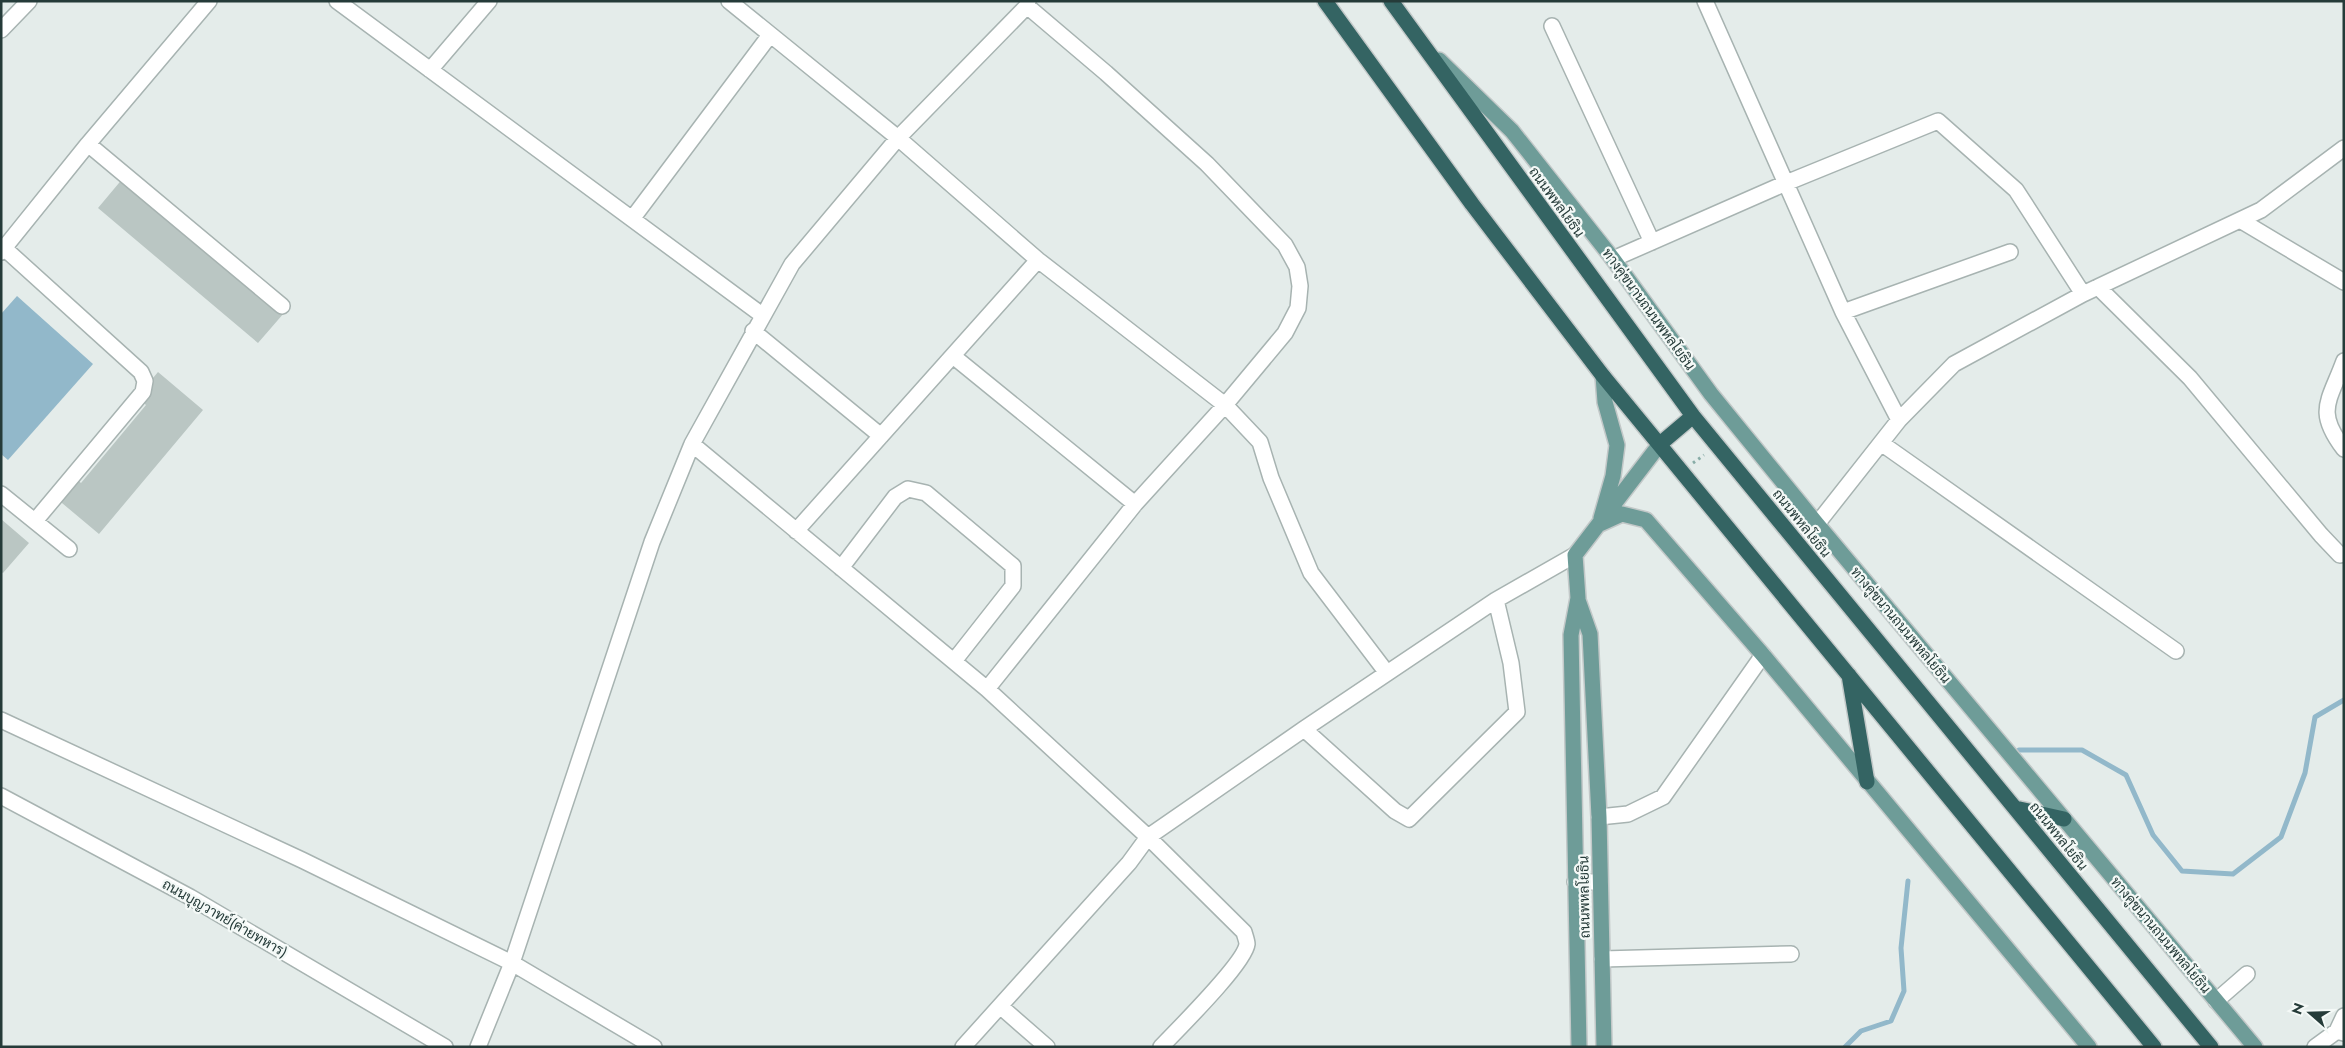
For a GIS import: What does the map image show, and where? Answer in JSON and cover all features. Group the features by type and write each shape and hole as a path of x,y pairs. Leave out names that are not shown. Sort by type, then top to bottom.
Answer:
{"highway":[{"path":"1325,1 1472,204 1603,376 1849,673 2154,1047"},
{"name":"ถนนพหลโยธิน","path":"1391,1 1693,416 2211,1047"},
{"path":"1660,444 1693,416"},
{"path":"1849,673 1867,782"},
{"path":"2015,808 2064,819"}],"main road":[{"name":"ทางคู่ขนานถนนพหลโยธิน","path":"1418,40 1512,131 1613,259 1711,394 1817,524 2255,1047"},
{"path":"1600,524 1614,476 1618,445 1605,402 1603,376"},
{"path":"1576,555 1660,444"},
{"path":"1600,524 1622,514 1646,520 1763,655 2089,1047"},
{"name":"ถนนพหลโยธิน","path":"1576,555 1578,598 1571,635 1579,1047"},
{"name":"ถนนพหลโยธิน","path":"1578,598 1590,634 1598,817 1604,1047"}],"street":[{"path":"1,30 29,1"},
{"path":"35,521 143,392 145,381 141,372 3,250 88,144 209,1"},
{"path":"337,1 762,315"},
{"path":"430,70 489,1"},
{"path":"729,1 898,138 1038,260 1225,405 1260,442 1271,478 1311,572 1387,673"},
{"path":"1705,1 1843,312 1899,420"},
{"path":"478,1047 512,963 652,542 692,444 753,331 792,264 898,138 1027,4 1207,164 1285,245 1297,267 1300,286 1298,308 1285,333 1225,405 1135,504 988,689"},
{"path":"1552,26 1652,242"},
{"path":"632,220 770,34"},
{"path":"1613,259 1786,183 1938,121 2016,190 2083,294"},
{"path":"88,144 282,306"},
{"path":"1817,524 1899,420 1954,364 2083,294 2261,210 2344,148"},
{"path":"2240,220 2344,282"},
{"path":"1843,312 2010,252"},
{"path":"796,530 1038,260"},
{"path":"2098,287 2190,378 2340,555"},
{"path":"753,331 882,436"},
{"path":"953,356 1135,504"},
{"path":"2344,361 2326,406 2326,416 2332,434 2344,449"},
{"path":"1881,442 2176,651"},
{"path":"692,444 988,689 1148,837 1214,900 1244,932 1247,944 1242,957 1190,1018 1162,1047"},
{"path":"841,568 895,497 908,489 926,493 1013,566 1013,586 954,661"},
{"path":"1,494 69,549"},
{"path":"963,1047 1129,863 1148,837 1496,600 1576,555"},
{"path":"1304,729 1395,811 1409,819 1517,712 1511,663 1496,600"},
{"path":"1598,817 1628,814 1663,797 1763,655"},
{"path":"1,720 302,860 512,963 654,1047"},
{"name":"ถนนบุญวาทย์(ค่ายทหาร)","path":"1,796 190,897 445,1047"},
{"path":"1575,882 1600,882"},
{"path":"1602,960 1791,954"},
{"path":"2216,1001 2248,974"},
{"path":"1000,1006 1047,1047"},
{"path":"2315,1047 2340,1032 2344,1016"}],"path":[{"path":"1683,471 1716,445"}],"water":[{"path":"17,296 93,364 8,460 1,454 1,314"}],"building":[{"path":"124,177 284,313 258,343 98,208"},
{"path":"158,372 203,410 99,534 56,498 74,477 81,483 146,405 137,397"},
{"path":"1,519 29,543 3,573 1,572"}],"waterway":[{"path":"2019,750 2082,750 2126,775 2153,835 2182,871 2233,874 2281,837 2305,773 2315,717 2344,700"},
{"path":"1845,1047 1861,1031 1891,1021 1904,991 1901,948 1908,881"}]}
